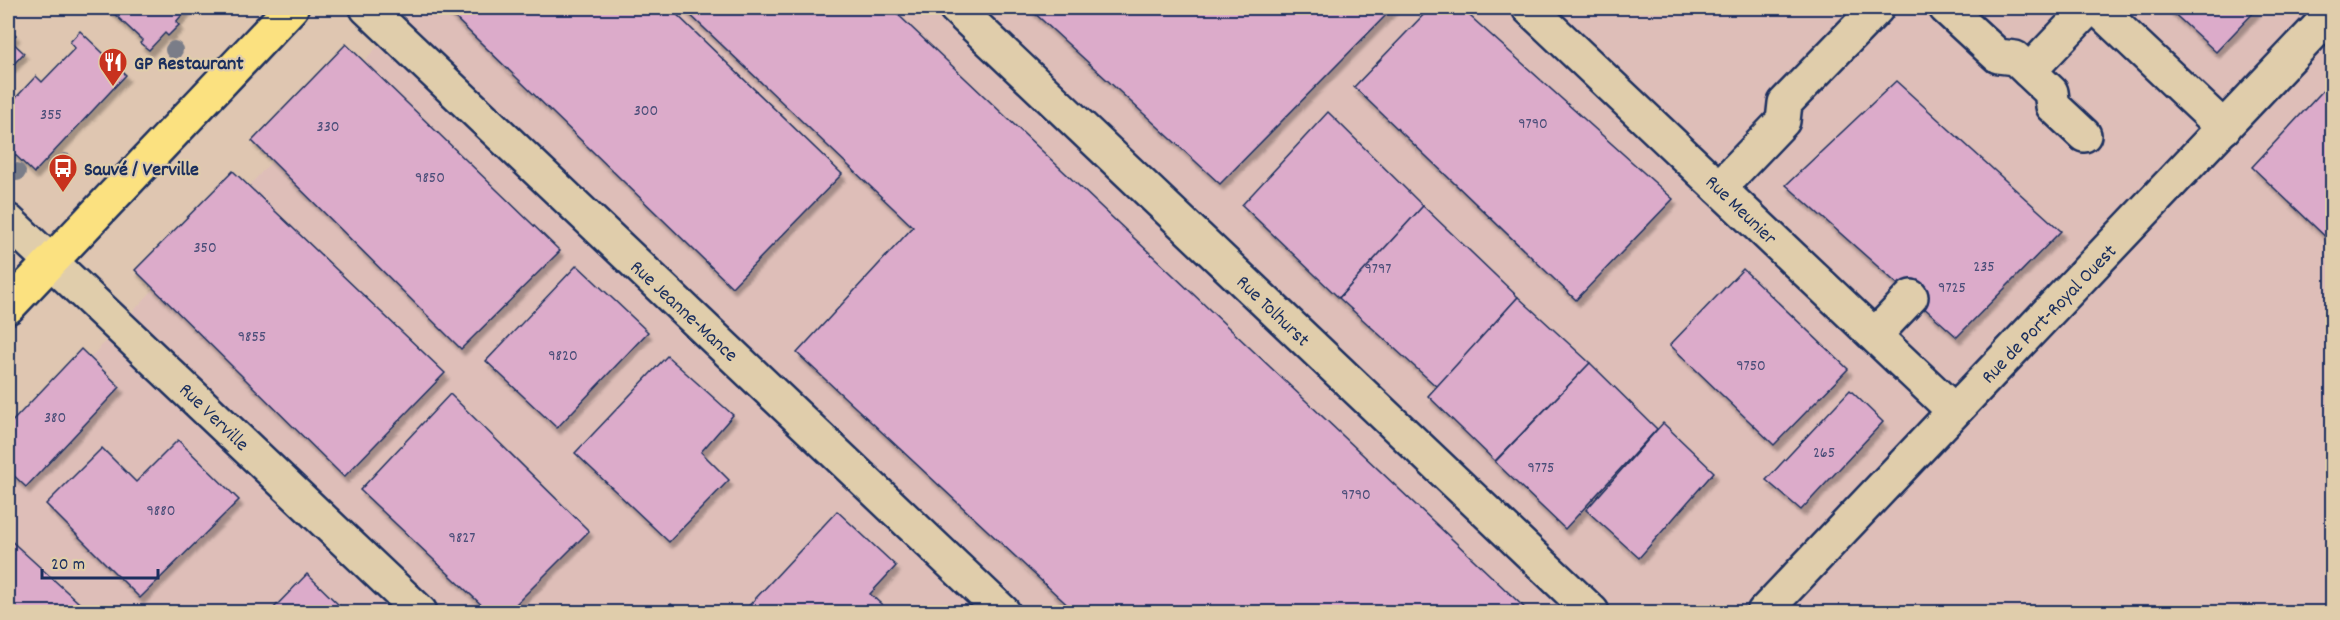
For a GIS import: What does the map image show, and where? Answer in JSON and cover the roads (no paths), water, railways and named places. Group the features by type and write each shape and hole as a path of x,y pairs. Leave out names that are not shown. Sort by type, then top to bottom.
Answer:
{"main road":[{"path":"8,307 291,8"}],"street":[{"name":"Rue Jeanne-Mance","path":"367,8 1003,612"},
{"name":"Rue Tolhurst","path":"956,8 1592,612"},
{"name":"Rue Meunier","path":"1529,8 1954,411"},
{"path":"1712,180 1768,105 1785,103 1877,8"},
{"path":"1946,8 1998,56 2015,58 2051,92 2053,106 2084,135"},
{"path":"2029,71 2089,8"},
{"path":"2097,8 2224,128"},
{"name":"Rue de Port-Royal Ouest","path":"1764,612 2332,13"},
{"name":"Rue Verville","path":"8,221 420,612"},
{"path":"1875,335 1911,297"}],"place":[{"name":"GP Restaurant","path":"113,88"},
{"name":"Sauvé / Verville","path":"63,194"}]}
